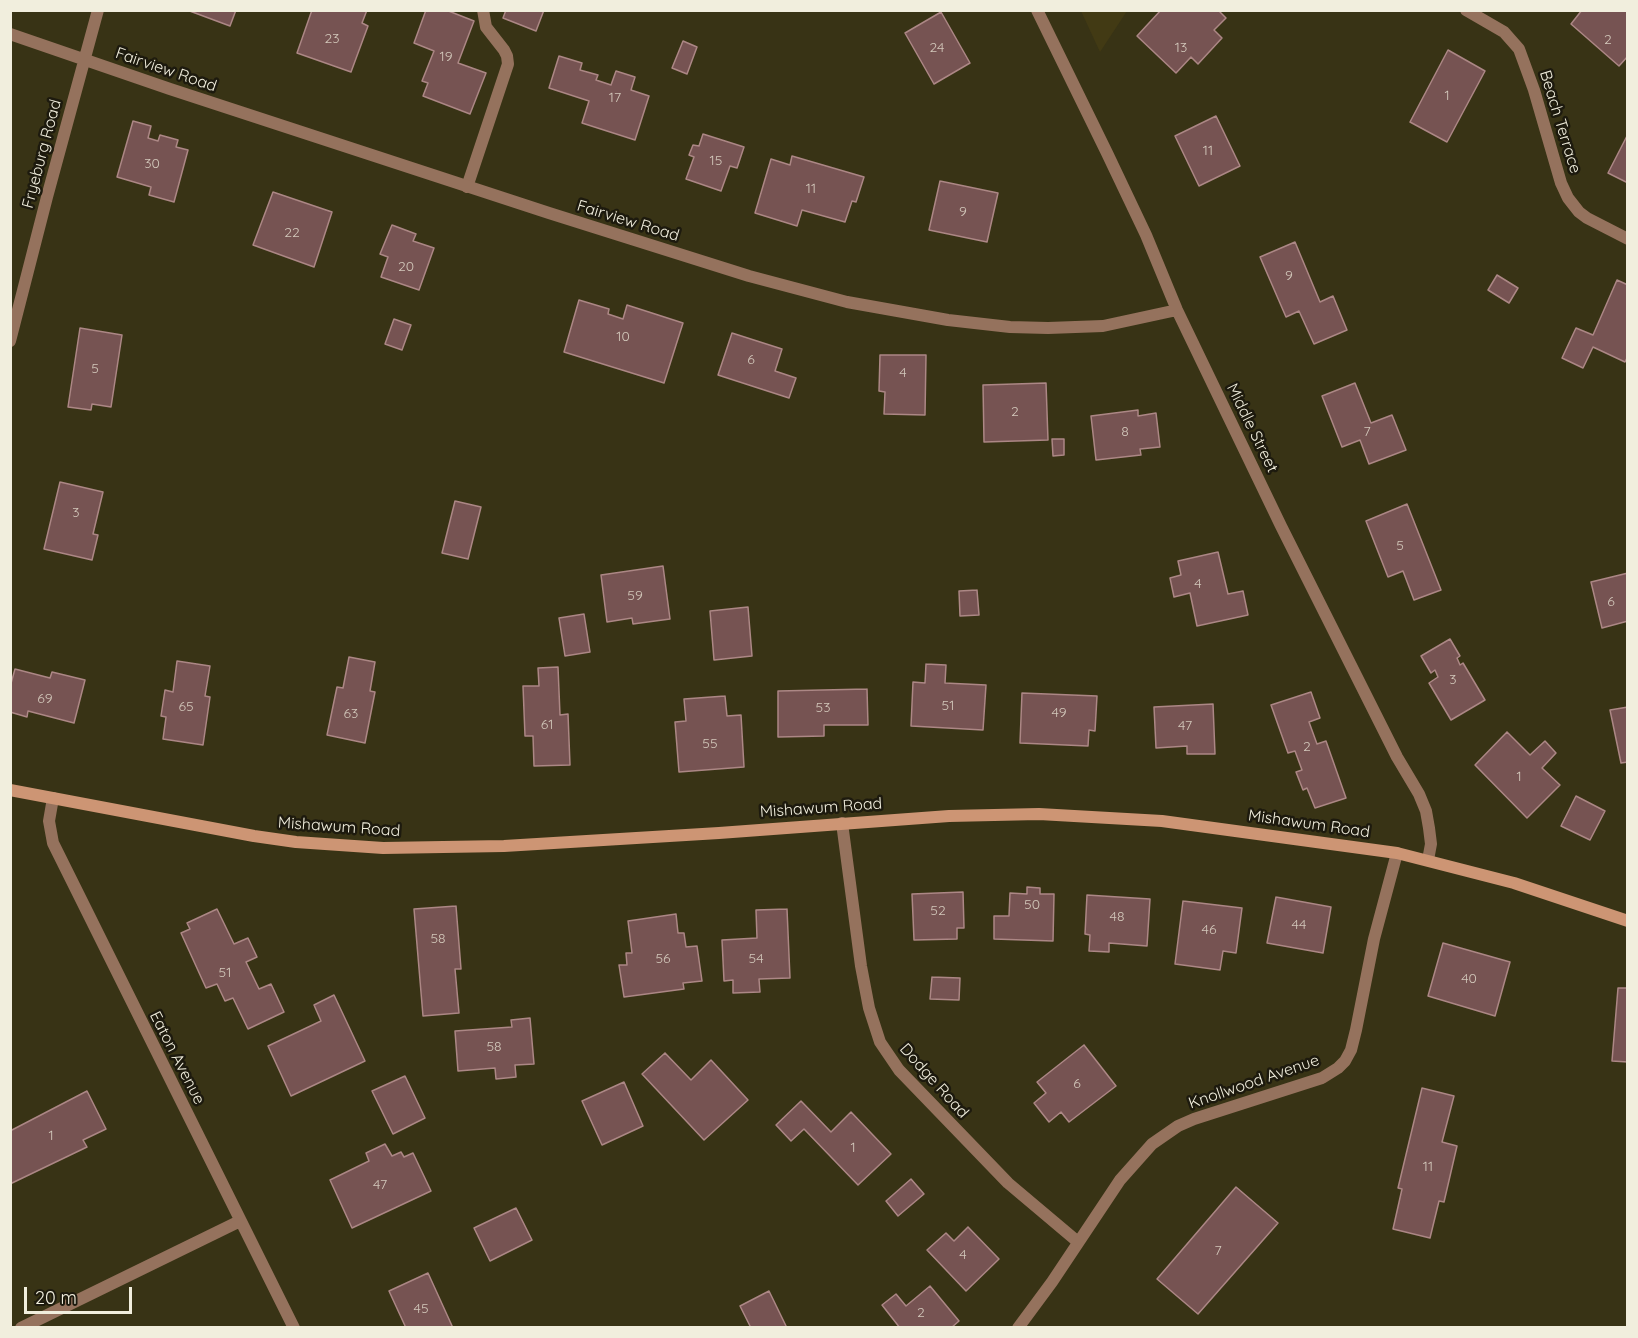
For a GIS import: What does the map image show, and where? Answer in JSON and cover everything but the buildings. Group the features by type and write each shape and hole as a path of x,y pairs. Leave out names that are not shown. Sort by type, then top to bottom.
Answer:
{"main road":[{"name":"Mishawum Road","path":"10,790 265,838 383,848 504,846 1006,814 1097,816 1221,828 1396,853 1525,887 1628,921"}],"street":[{"name":"Fryeburg Road","path":"10,340 98,10"},
{"path":"467,187 508,64 504,50 486,27 483,10"},
{"name":"Middle Street","path":"1036,10 1146,235 1177,310 1286,536 1386,735 1419,795 1426,811 1429,828 1431,844 1428,860"},
{"name":"Beach Terrace","path":"1466,10 1504,32 1519,49 1534,90 1561,183 1568,198 1587,218 1628,238"},
{"name":"Fairview Road","path":"10,34 467,187 749,276 820,296 948,320 1010,327 1103,326 1177,310"},
{"name":"Eaton Avenue","path":"52,798 50,821 53,843 294,1328"},
{"name":"Dodge Road","path":"842,823 861,966 869,1008 880,1042 899,1070 1008,1183 1078,1242"},
{"name":"Knollwood Avenue","path":"1018,1328 1052,1282 1120,1180 1152,1144 1178,1126 1210,1113 1322,1078 1345,1061 1351,1050 1356,1030 1374,939 1396,853"},
{"path":"21,1328 240,1221"}],"shaded area":[{"path":"1081,11 1127,11 1100,52"}]}
